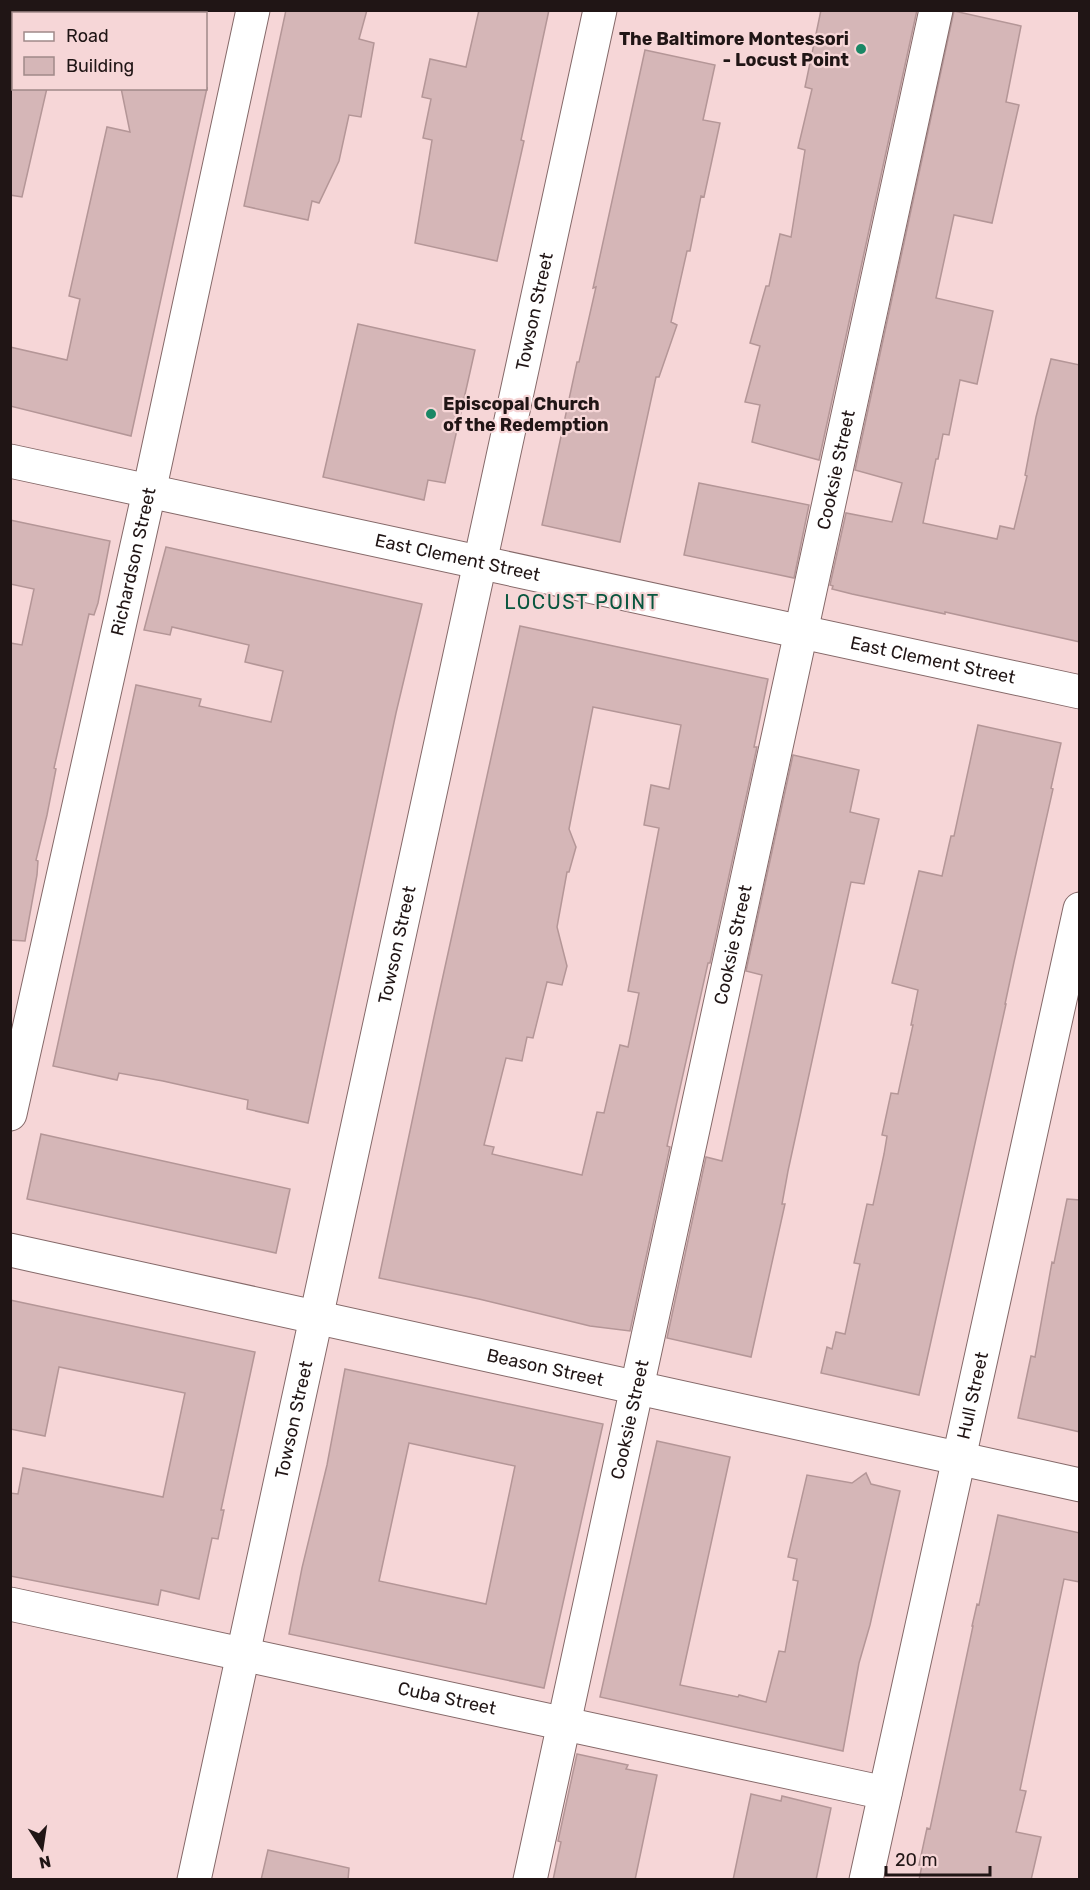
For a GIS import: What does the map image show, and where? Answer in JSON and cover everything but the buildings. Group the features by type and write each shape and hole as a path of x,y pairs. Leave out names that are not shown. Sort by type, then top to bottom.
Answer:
{"street":[{"name":"Richardson Street","path":"10,1114 149,492 253,10"},
{"name":"Towson Street","path":"194,1880 600,10"},
{"name":"Cooksie Street","path":"530,1880 936,10"},
{"name":"East Clement Street","path":"10,461 1080,692"},
{"name":"Hull Street","path":"866,1880 1080,909"},
{"name":"Beason Street","path":"10,1250 1080,1485"},
{"name":"Cuba Street","path":"10,1604 885,1793"}],"place":[{"name":"The Baltimore Montessori - Locust Point","path":"861,49"},
{"name":"Episcopal Church of the Redemption","path":"431,414"}],"district":[{"name":"LOCUST POINT","path":"582,602"}]}
